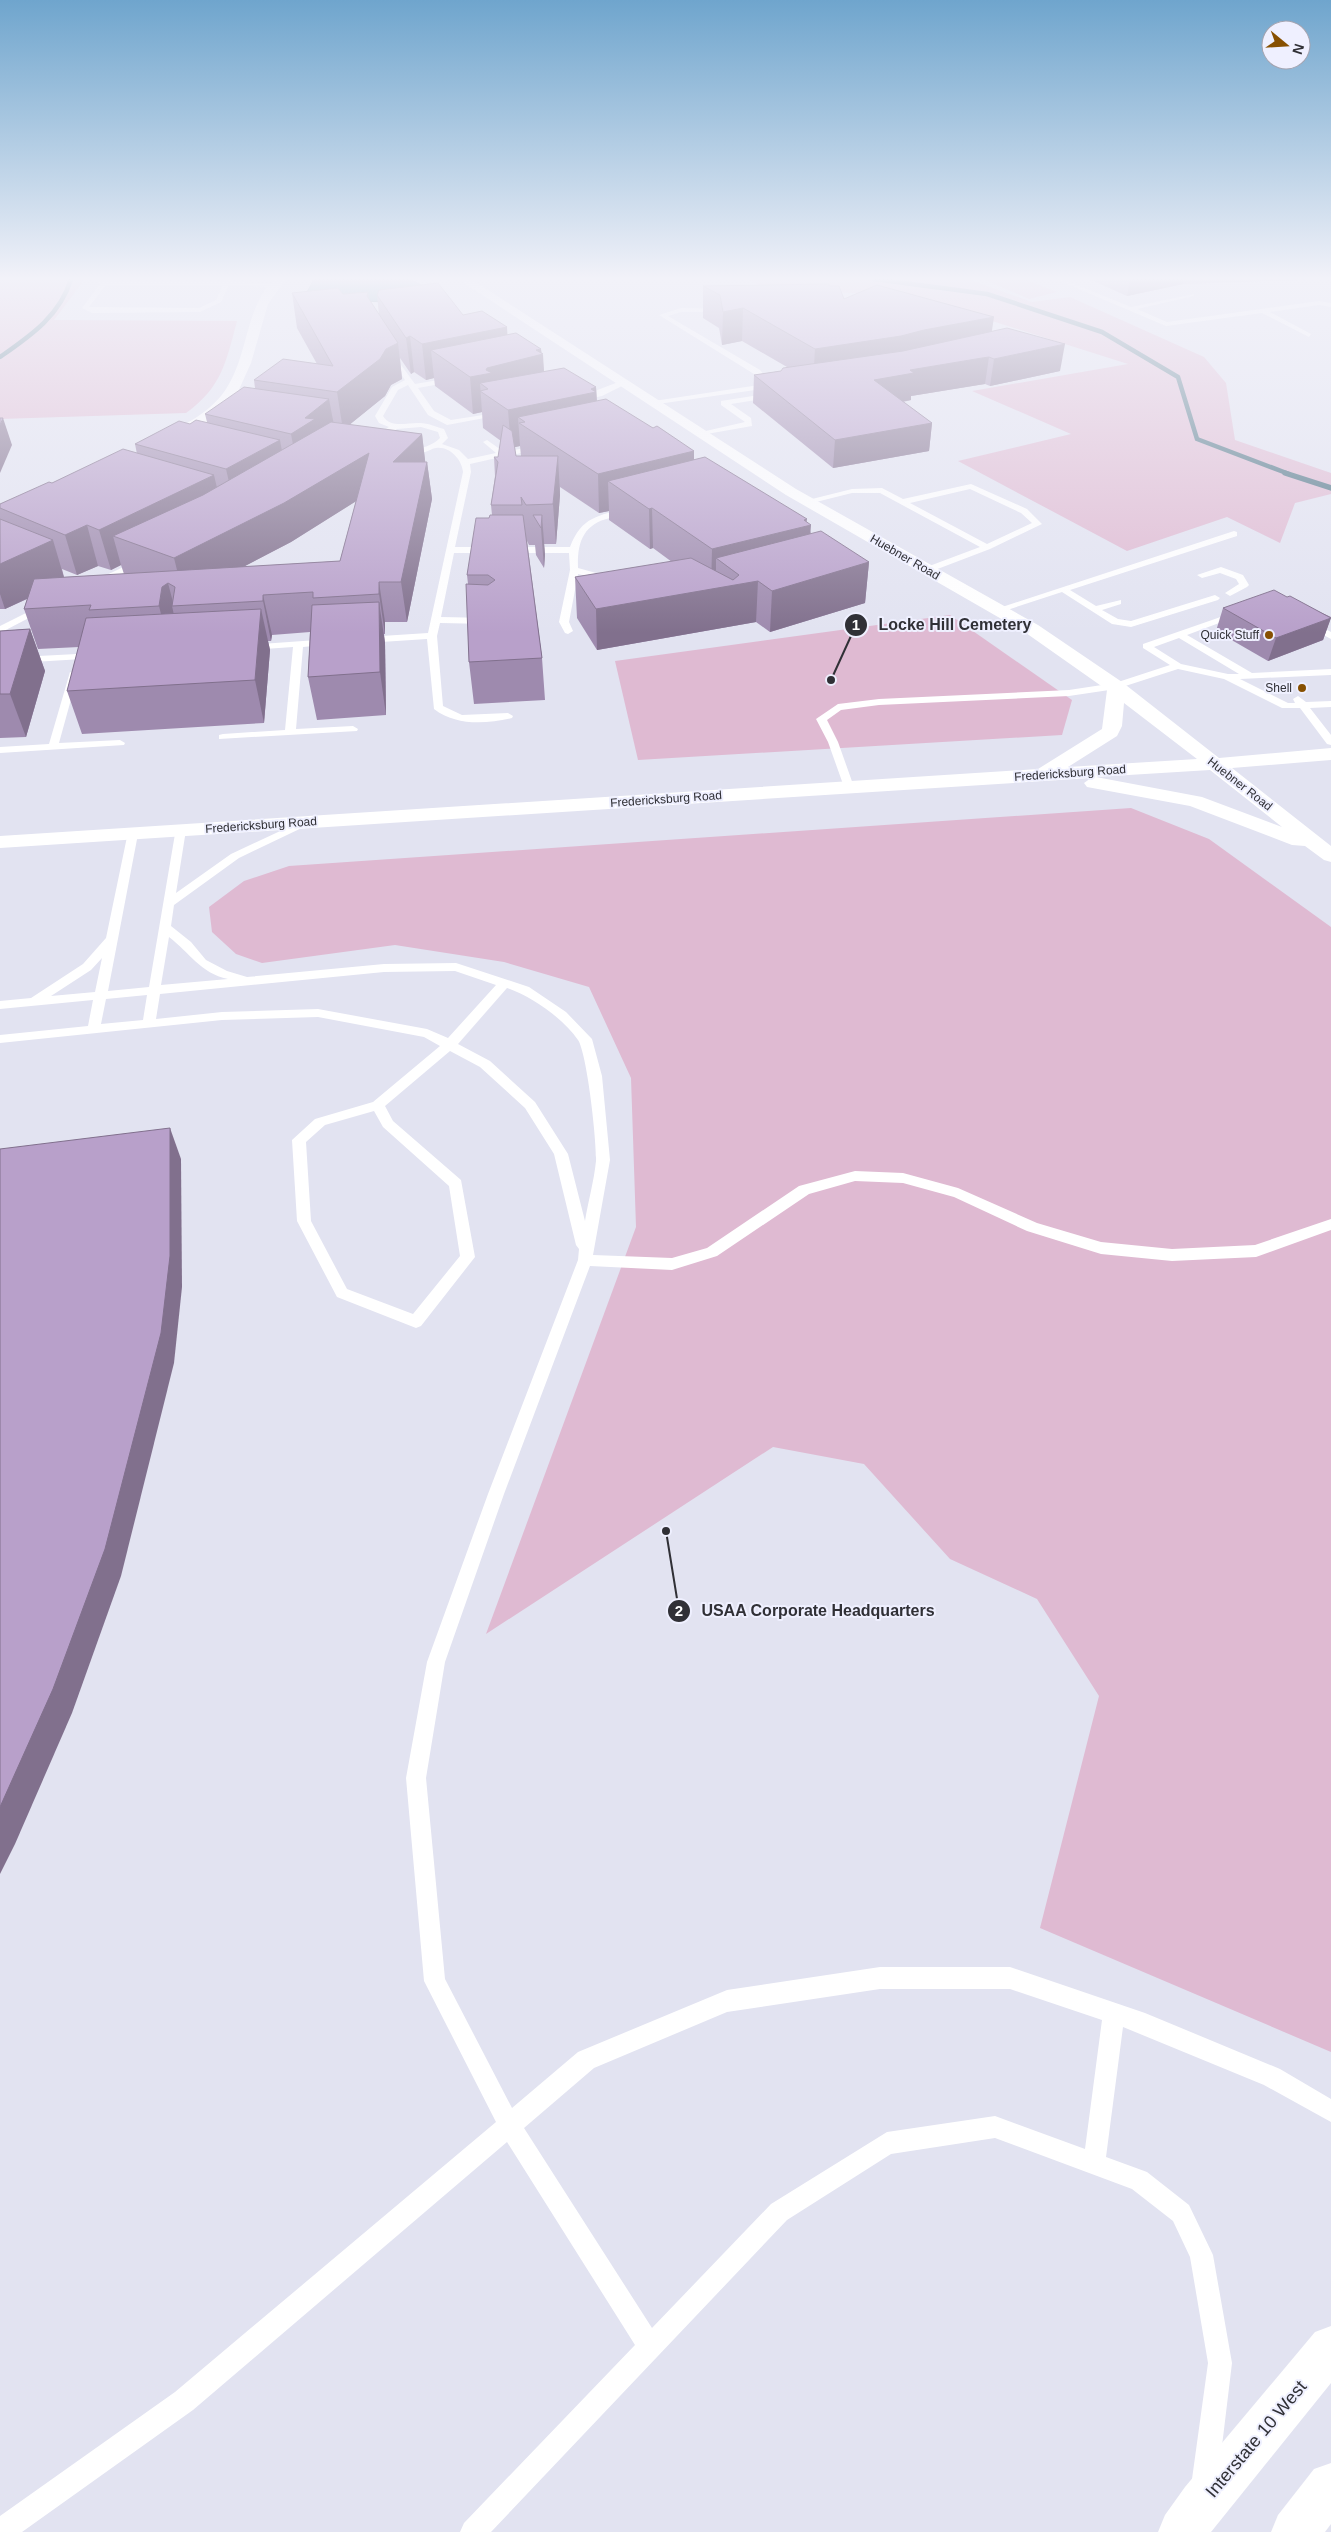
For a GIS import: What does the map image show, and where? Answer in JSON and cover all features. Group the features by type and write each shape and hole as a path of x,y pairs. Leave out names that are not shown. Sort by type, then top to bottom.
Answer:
{"main road":[{"path":"158,444 209,414 225,397"},
{"name":"Huebner Road","path":"645,397 808,501 1032,629 1116,686 1329,852"},
{"path":"1040,774 1080,753 1110,732 1113,726 1116,686"},
{"name":"Fredericksburg Road","path":"0,842 1214,764 1331,754"},
{"path":"1040,774 1150,791 1195,801 1329,852"},
{"name":"Interstate 10 West","path":"1192,2518 1331,2348"},
{"path":"1295,2532 1331,2486"}],"lane":[{"path":"390,397 379,416 382,421 396,427"},
{"path":"420,397 431,412 450,423 507,412"},
{"path":"571,400 584,397"},
{"path":"654,403 691,397"},
{"path":"701,433 749,424 748,420 724,403 762,397"},
{"path":"436,428 444,434 444,438 437,445 414,451 396,450 383,446 375,437 396,427 413,425 436,428 479,410 498,406"},
{"path":"487,442 517,466"},
{"path":"158,444 179,446"},
{"path":"437,445 456,452 466,462 467,472 432,636 438,707 446,714 457,718 508,716"},
{"path":"466,462 550,445"},
{"path":"902,502 971,486 1024,511 1038,524 987,547 927,570"},
{"path":"808,501 852,491 882,490 987,547"},
{"path":"568,632 564,622 574,570 572,550 579,534 586,525 599,518 637,509"},
{"path":"998,610 1234,534"},
{"path":"450,550 572,550"},
{"path":"89,586 149,557"},
{"path":"574,570 625,582"},
{"path":"1202,575 1221,570 1240,577 1244,585 1230,593"},
{"path":"1062,590 1095,608 1115,622 1131,624 1214,598"},
{"path":"0,630 56,602"},
{"path":"1095,608 1118,602"},
{"path":"1252,609 1146,646 1178,666 1227,677 1286,706 1330,704"},
{"path":"1297,617 1331,636"},
{"path":"435,620 492,621"},
{"path":"1179,634 1250,676"},
{"path":"242,647 432,636"},
{"path":"290,732 298,644"},
{"path":"0,662 107,655"},
{"path":"53,747 77,657"},
{"path":"849,787 833,742 821,719 838,707 879,702 1069,694 1116,686 1178,666"},
{"path":"1227,677 1279,674 1308,677 1331,672"},
{"path":"1279,674 1286,683"},
{"path":"1321,694 1330,704"},
{"path":"1295,695 1331,742"},
{"path":"223,737 353,729"},
{"path":"0,750 120,743"},
{"path":"169,903 235,856 306,822"},
{"path":"149,1024 180,830"},
{"path":"94,1029 132,834"},
{"path":"165,928 187,945 202,963 223,974 252,981"},
{"path":"33,1001 87,967 111,940"},
{"path":"0,1005 384,968 456,967 525,990 561,1015 584,1039 594,1076 603,1160 585,1260 496,1494 436,1662 416,1778 435,1980 509,2125 650,2347"},
{"path":"378,1106 388,1124 456,1184 468,1257 416,1322 342,1294 304,1221 299,1140 320,1122 378,1106 449,1045 505,983"},
{"path":"0,1039 222,1016 318,1013 428,1033 485,1064 530,1105 561,1154 582,1232 585,1260"},
{"path":"585,1260 672,1264 712,1252 804,1190 854,1176 903,1178 958,1193 1032,1227 1101,1248 1172,1255 1256,1251 1331,1224"},
{"path":"0,2532 184,2401 586,2060 727,2001 880,1978 1010,1978 1144,2024 1272,2077 1331,2111"},
{"path":"1094,2163 1114,2014"},
{"path":"473,2532 779,2212 887,2143 995,2127 1139,2180 1181,2213 1201,2255 1220,2363 1192,2518"}],"shaded area":[{"path":"0,397 204,397 186,413 0,419"},
{"path":"986,397 1228,397 1235,440 1331,473 1331,494 1295,503 1280,543 1227,517 1127,551 958,461 1071,434"},
{"path":"950,615 1072,700 1062,735 638,760 615,661"},
{"path":"1131,808 1209,839 1331,927 1331,2052 1040,1928 1099,1696 1037,1599 950,1559 864,1464 773,1447 486,1634 636,1227 631,1078 589,987 504,962 395,945 262,963 236,954 212,932 209,907 244,881 289,866"}],"building":[{"path":"229,397 316,397 329,399 305,418 315,419 291,434 205,414"},
{"path":"489,397 571,397 508,410"},
{"path":"782,397 897,397 932,423 835,440"},
{"path":"606,399 653,428 657,426 694,451 598,474 519,423 525,422 518,417"},
{"path":"196,420 280,440 226,469 135,444 179,421 190,424"},
{"path":"331,422 422,434 393,462 427,462 401,582 379,582 379,594 313,598 313,592 263,595 263,601 172,606 175,587 168,583 162,587 159,606 89,610 91,605 24,609 34,579 340,561 369,453 284,503 174,558 113,536 203,495"},
{"path":"503,425 512,431 516,456 558,456 553,504 526,505 521,497 522,505 491,505 498,462 494,457 498,457"},
{"path":"123,449 214,475 99,530 87,525 65,535 0,508 0,504 49,482 52,483"},
{"path":"705,457 807,519 804,520 811,525 712,549 608,481"},
{"path":"490,515 523,515 542,658 469,662 466,584 488,585 495,580 488,575 467,575 476,518 489,518"},
{"path":"533,515 542,515 541,528"},
{"path":"0,519 53,540 0,564"},
{"path":"821,531 869,562 772,591 758,581 596,609 575,577 691,558 733,580 739,575 716,558"},
{"path":"1274,590 1287,597 1290,596 1331,618 1276,638 1223,608"},
{"path":"379,602 380,672 308,677 312,605"},
{"path":"261,609 255,680 67,691 86,618"},
{"path":"30,629 10,694 0,694 0,631"},
{"path":"170,1128 170,1256 161,1333 105,1549 53,1689 0,1807 0,1149"}],"waterway":[{"path":"1184,397 1197,439 1289,474"},
{"path":"1285,473 1331,488"}],"place":[{"name":"Quick Stuff","path":"1269,635"},
{"name":"Locke Hill Cemetery","path":"831,680"},
{"name":"Shell","path":"1302,688"},
{"name":"USAA Corporate Headquarters","path":"666,1531"}]}
